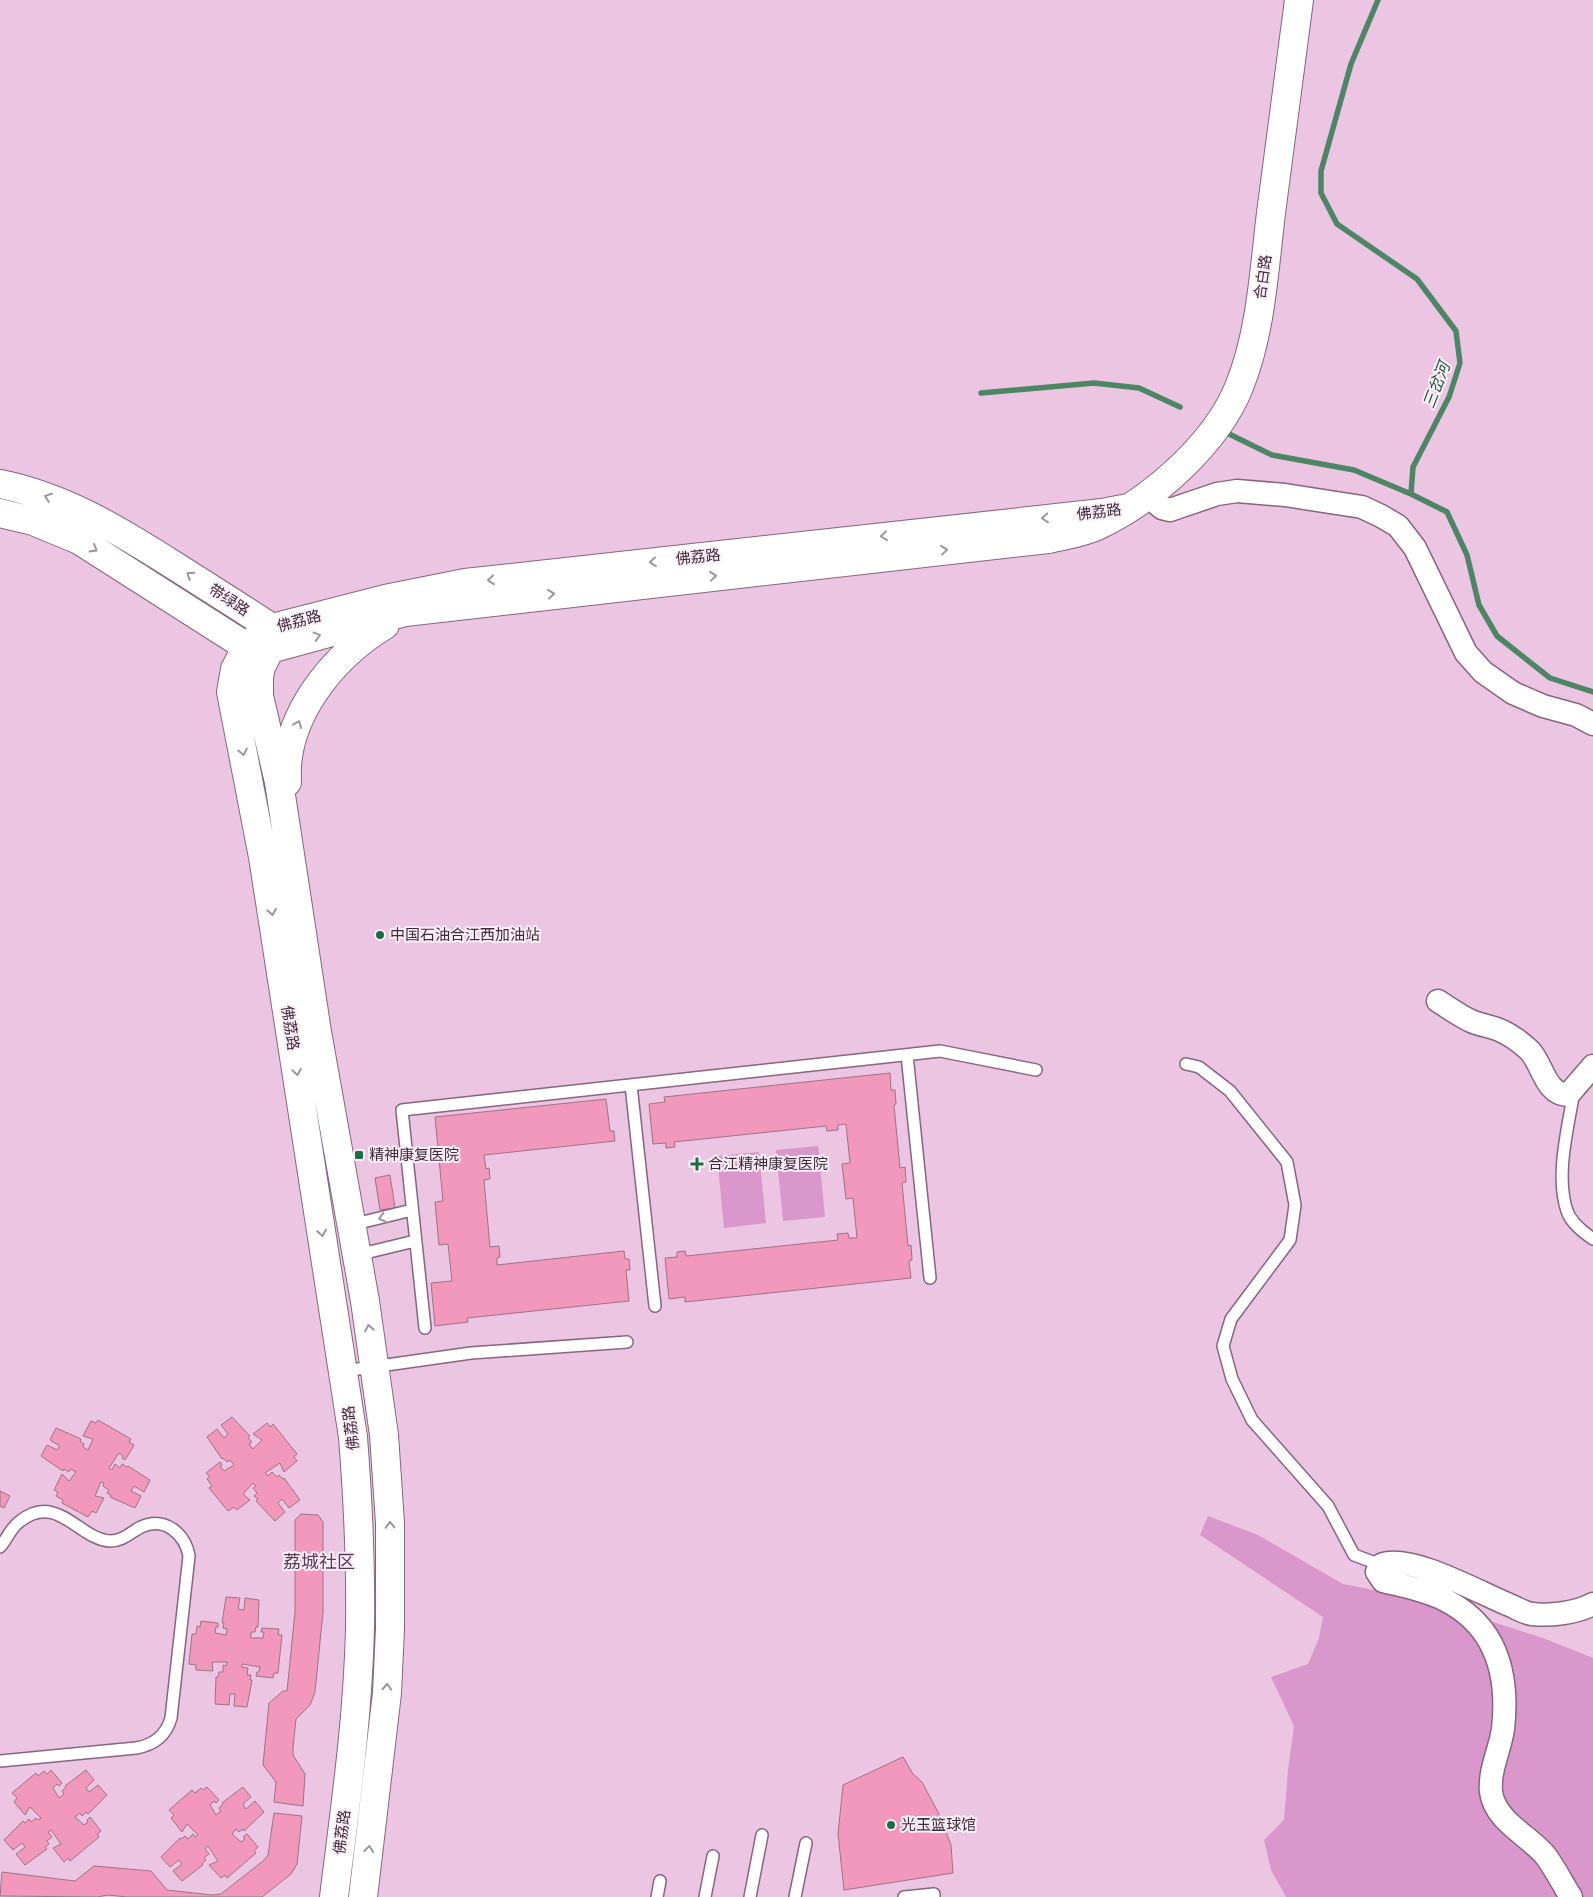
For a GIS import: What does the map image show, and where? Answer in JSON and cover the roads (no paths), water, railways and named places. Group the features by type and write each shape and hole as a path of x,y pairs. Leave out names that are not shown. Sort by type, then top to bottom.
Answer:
{"main road":[{"name":"合白路","path":"1138,501 1182,467 1220,422 1230,406 1242,379 1254,338 1262,290 1299,0"},
{"name":"带绿路","path":"0,484 43,495 110,526 263,641"},
{"name":"佛荔路","path":"263,641 351,628 379,618 434,608 1048,539 1098,526 1138,501"},
{"name":"佛荔路","path":"334,1897 352,1740 360,1628 360,1524 354,1437 263,857 250,785 232,704 233,674 240,657 263,641 385,599 465,583 1102,512 1138,501"},
{"name":"带绿路","path":"0,513 33,521 79,540 263,641"},
{"path":"292,858 286,774 292,739 306,706 325,677 345,655 368,635 390,622 434,608"},
{"name":"佛荔路","path":"263,641 259,696 279,782 292,858 317,1032 357,1255 384,1435 390,1523 390,1629 387,1693 363,1897"}],"street":[{"path":"1138,501 1170,510 1217,494 1237,491 1285,494 1362,507 1381,516 1398,526 1415,548 1466,653 1483,672 1513,693 1543,706 1576,715 1593,724"},
{"path":"1438,1001 1469,1021 1497,1029 1530,1051 1546,1080 1553,1090 1560,1095 1568,1095 1593,1066"},
{"path":"1571,1897 1544,1854 1497,1809 1494,1801 1492,1792 1493,1766 1502,1732 1505,1709 1504,1680 1496,1654 1485,1632 1468,1613 1444,1599 1383,1581 1377,1572 1380,1565 1389,1562 1408,1563 1429,1570 1531,1614 1560,1614 1593,1604"}],"lane":[{"path":"425,1328 402,1110 940,1051 1036,1070"},
{"path":"907,1055 930,1278"},
{"path":"1186,1064 1199,1067 1230,1092 1287,1162 1295,1205 1290,1240 1231,1319 1222,1346 1232,1379 1252,1420 1328,1506 1354,1555 1380,1565"},
{"path":"632,1085 655,1306"},
{"path":"1574,1089 1561,1181 1567,1212 1581,1230 1593,1239"},
{"path":"351,1225 412,1210"},
{"path":"357,1255 415,1241"},
{"path":"344,1371 471,1353 627,1342"},
{"path":"0,1547 12,1528 19,1522 28,1517 46,1513 65,1517 97,1538 111,1541 127,1537 148,1525 163,1524 178,1532 183,1539 189,1556 171,1718 169,1726 160,1738 153,1743 136,1748 0,1761"},
{"path":"750,1897 762,1835"},
{"path":"796,1897 806,1843"},
{"path":"705,1897 713,1856"},
{"path":"657,1897 660,1881"},
{"path":"904,1897 934,1894 934,1897"}],"waterway":[{"name":"三岔河","path":"1378,0 1351,64 1321,171 1321,193 1337,224 1417,279 1456,331 1460,363 1449,397 1413,467 1411,494 1447,512 1467,555 1479,605 1497,636 1550,678 1593,692"},
{"path":"981,393 1094,383 1139,388 1180,407"},
{"path":"1227,433 1272,455 1354,470 1411,494"}],"place":[{"name":"中国石油合江西加油站","path":"380,935"},
{"name":"精神康复医院","path":"359,1155"},
{"name":"合江精神康复医院","path":"697,1164"},
{"name":"光玉篮球馆","path":"891,1825"}],"district":[{"name":"荔城社区","path":"319,1562"}]}
